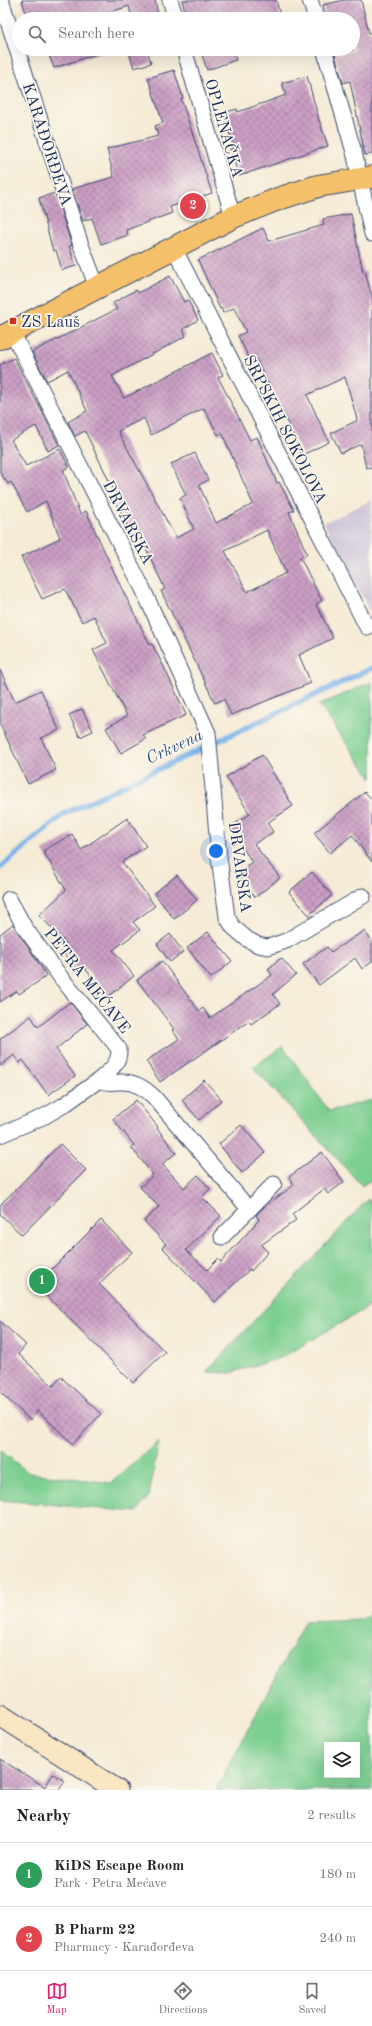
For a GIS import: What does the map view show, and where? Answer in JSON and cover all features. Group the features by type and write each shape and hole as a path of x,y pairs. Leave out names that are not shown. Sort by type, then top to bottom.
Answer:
{"main road":[{"path":"6,335 233,217 278,199 318,186 366,178"}],"street":[{"name":"KARAĐORĐEVA","path":"1,0 12,34"},
{"path":"170,0 174,12"},
{"path":"310,0 314,12"},
{"name":"KARAĐORĐEVA","path":"19,56 81,245 97,287"},
{"name":"OPLENAČKA","path":"186,56 233,217"},
{"path":"326,56 354,152 366,178 372,234"},
{"name":"SRPSKIH SOKOLOVA","path":"174,248 367,627"},
{"name":"DRVARSKA","path":"6,335 142,587 208,732 219,857 227,917 240,933 258,945 268,947 277,945 363,896"},
{"name":"PETRA MEĆAVE","path":"3,1129 45,1116 64,1105 99,1080 116,1065 119,1060 119,1049 62,979 25,928 9,899"},
{"path":"99,1080 106,1084 130,1082 148,1091 249,1209"},
{"path":"222,1237 274,1184"},
{"path":"0,1716 117,1790"}],"shaded area":[{"path":"372,500 372,615 324,523"}],"green space":[{"path":"372,682 372,779 319,705"},
{"path":"283,1046 329,1111 372,1100 372,1179 362,1186 253,1067"},
{"path":"368,1199 372,1206 372,1305 280,1358 230,1373 206,1372"},
{"path":"159,1441 149,1496 137,1512 0,1500 0,1450 29,1473 111,1483"},
{"path":"372,1612 372,1790 216,1790 305,1621 361,1619"}],"building":[{"path":"22,0 155,0 158,12 130,12 129,6 110,12 26,12"},
{"path":"182,0 276,0 279,12 185,12"},
{"path":"344,0 361,0 369,33 372,33 372,154 365,155 350,81 343,83 335,56 360,56 360,12 324,12 323,5"},
{"path":"50,56 91,56 54,68"},
{"path":"130,56 149,56 151,63 134,68"},
{"path":"202,56 235,56 236,60 207,70"},
{"path":"174,70 183,98 181,99 212,193 170,207 172,213 126,230 128,235 101,244 92,218 83,221 72,189 114,177 107,149 158,136 155,126 163,123 148,78"},
{"path":"307,76 328,146 239,176 230,149 234,148 223,113 237,109 238,112 286,95 282,83"},
{"path":"55,193 72,246 69,246 76,266 62,270 56,250 53,251 39,198"},
{"path":"351,214 363,272 365,271 372,297 372,467 366,468 361,444 341,453 331,433 356,421 357,419 345,377 307,395 329,442 302,455 256,359 251,362 238,336 246,332 234,308 223,313 221,308 220,309 198,260 263,228 269,241 324,225 323,219"},
{"path":"170,276 184,302 188,300 198,320 183,329 186,336 112,376 124,398 212,353 223,375 218,377 250,440 257,437 277,483 279,482 294,510 289,512 307,554 300,557 322,601 316,604 333,638 299,655 311,683 231,715 224,699 215,703 161,591 165,589 137,529 130,532 114,498 117,497 85,431 75,436 68,422 87,411 68,370 47,381 32,352 117,309 113,303 136,290 138,293","holes":["204,408 218,435 222,433 253,504 216,523 199,485 208,480 195,453 171,464 186,495 180,498 194,529 176,538 118,431 144,418 151,435","267,530 286,573 247,592 225,551"]},
{"path":"14,358 59,445 48,451 36,426 11,440 26,466 60,449 69,467 63,470 80,514 86,511 120,585 150,645 152,644 164,667 186,715 143,735 146,739 121,753 106,728 127,716 93,650 107,643 94,616 82,622 65,589 42,599 21,557 60,538 46,501 27,512 11,482 8,484 0,472 0,365"},
{"path":"0,670 15,702 41,690 59,730 41,738 56,770 28,784 0,724"},
{"path":"82,709 93,731 80,737 69,715"},
{"path":"262,755 293,806 267,823 273,832 254,844 280,878 255,897 237,873 252,862 230,828 250,814 226,777"},
{"path":"365,792 372,800 372,862 352,835 330,853 314,833"},
{"path":"127,818 146,846 122,862 155,906 133,922 140,930 113,950 134,976 108,997 84,967 78,971 60,948 66,943 39,915 66,890 43,851 72,834 81,850"},
{"path":"312,872 332,895 309,915 289,892"},
{"path":"177,875 197,900 174,919 154,893"},
{"path":"13,924 47,976 19,994 17,991 0,1002 0,934"},
{"path":"364,931 372,941 372,962 362,969 355,958 319,985 303,964 327,947 331,952"},
{"path":"208,932 232,961 211,978 187,948"},
{"path":"170,934 183,952 170,962 157,944"},
{"path":"281,958 296,975 273,994 280,1004 251,1024 249,1021 160,1082 146,1061 179,1039 172,1030 174,1029 137,980 162,961 199,1011 203,1008 210,1018 272,975 268,969"},
{"path":"70,1002 87,1024 56,1049 75,1076 48,1095 23,1060 19,1063 14,1055 0,1066 0,1039 31,1016 38,1027"},
{"path":"204,1080 222,1100 199,1120 182,1100"},
{"path":"136,1100 158,1127 157,1128 176,1153 162,1164 184,1188 198,1175 210,1189 202,1197 221,1216 186,1250 207,1270 218,1259 221,1262 259,1220 256,1215 264,1207 294,1185 289,1177 322,1152 344,1182 328,1194 324,1189 292,1214 296,1220 261,1245 268,1252 251,1271 250,1269 215,1302 162,1247 166,1244 144,1221 159,1207 140,1187 153,1175 131,1147 134,1145 113,1119"},
{"path":"241,1125 265,1153 242,1173 219,1144"},
{"path":"60,1144 86,1170 22,1235 0,1214 0,1205"},
{"path":"101,1220 132,1252 99,1284 165,1352 133,1383 36,1285"},
{"path":"0,1321 26,1345 18,1354 53,1386 61,1377 101,1414 73,1444 38,1411 30,1420 0,1392"},
{"path":"0,1759 45,1787 53,1774 65,1781 59,1790 0,1790"}],"waterway":[{"name":"Crkvena","path":"0,868 64,814 372,668"}],"place":[{"name":"B Pharm 22","path":"193,206"},
{"name":"ZS Lauš","path":"13,321"},
{"name":"KiDS Escape Room","path":"42,1281"}]}
